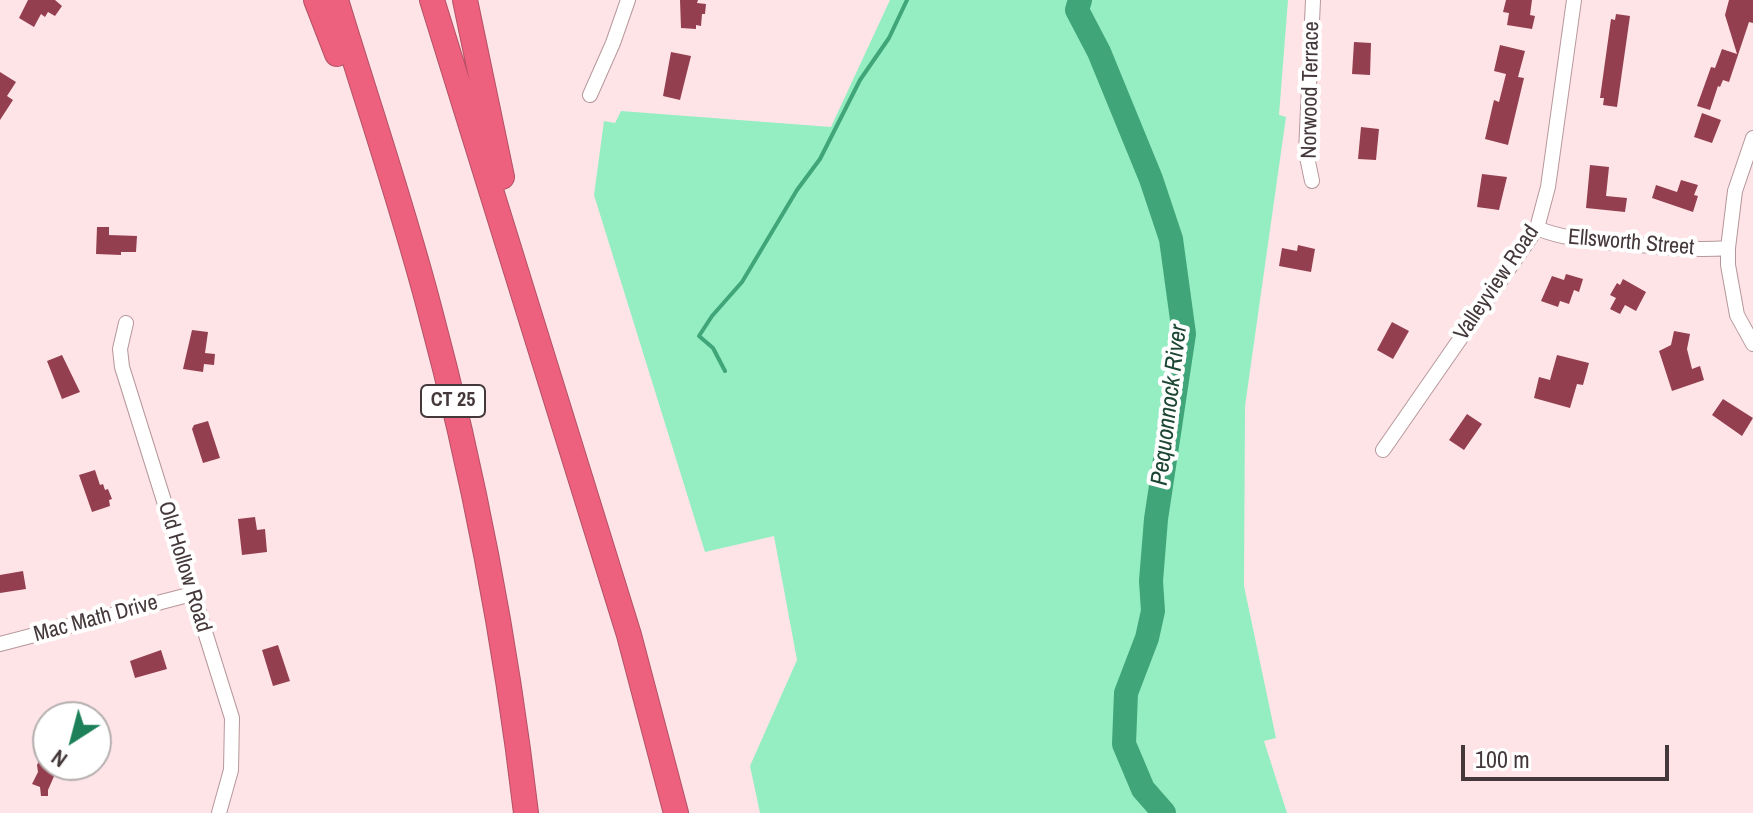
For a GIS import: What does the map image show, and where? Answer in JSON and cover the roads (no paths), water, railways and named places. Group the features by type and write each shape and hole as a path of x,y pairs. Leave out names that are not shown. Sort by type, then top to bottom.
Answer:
{"highway":[{"path":"316,0 414,255"},
{"name":"CT 25","path":"336,0 414,255 456,415 487,556 507,670 526,813"},
{"path":"432,0 644,684 676,813"},
{"path":"465,0 493,139 554,393"}],"street":[{"path":"590,95 628,0"},
{"name":"Norwood Terrace","path":"1312,181 1306,152 1313,0"},
{"name":"Valleyview Road","path":"1383,450 1537,228 1548,187 1574,0"},
{"path":"1753,138 1735,191 1728,248 1737,315 1753,344"},
{"name":"Ellsworth Street","path":"1537,228 1554,236 1694,249 1728,248"},
{"name":"Old Hollow Road","path":"126,323 120,349 122,367 232,718 231,770 219,813"},
{"name":"Mac Math Drive","path":"0,644 192,594"}],"waterway":[{"path":"725,371 713,348 699,336 742,282 797,190 820,159 860,80 889,38 907,0"},
{"name":"Pequonnock River","path":"1080,0 1077,10 1099,52 1151,179 1171,239 1184,334 1156,519 1151,581 1153,611 1147,638 1126,693 1124,744 1143,789 1164,813"}]}
